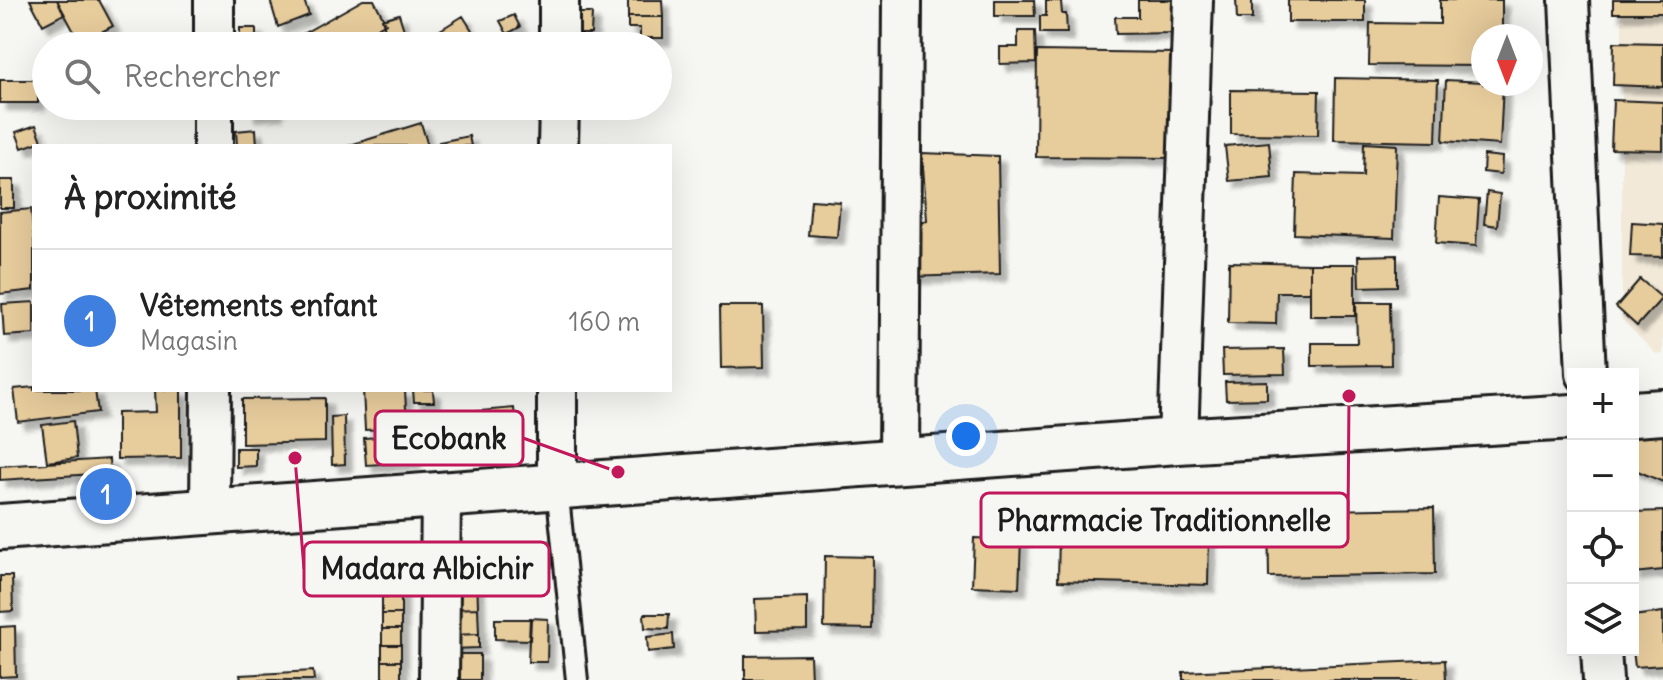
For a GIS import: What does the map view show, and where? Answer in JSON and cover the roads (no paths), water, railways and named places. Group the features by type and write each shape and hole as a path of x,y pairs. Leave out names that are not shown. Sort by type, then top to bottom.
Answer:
{"street":[{"path":"214,0 214,32"},
{"path":"559,0 559,32"},
{"path":"899,462 902,0"},
{"path":"1178,441 1193,0"},
{"path":"1569,0 1586,368"},
{"path":"213,120 213,144"},
{"path":"558,144 559,120"},
{"path":"210,511 211,392"},
{"path":"557,392 557,487"},
{"path":"1639,414 1663,412"},
{"path":"0,527 1178,441 1567,417"},
{"path":"439,680 441,494"},
{"path":"1601,656 1603,680"}],"lane":[{"path":"557,487 577,680"}],"place":[{"name":"Pharmacie Traditionnelle","path":"1349,396"},
{"name":"Madara Albichir","path":"295,458"},
{"name":"Ecobank","path":"618,472"},
{"name":"Vêtements enfant","path":"106,494"}]}
